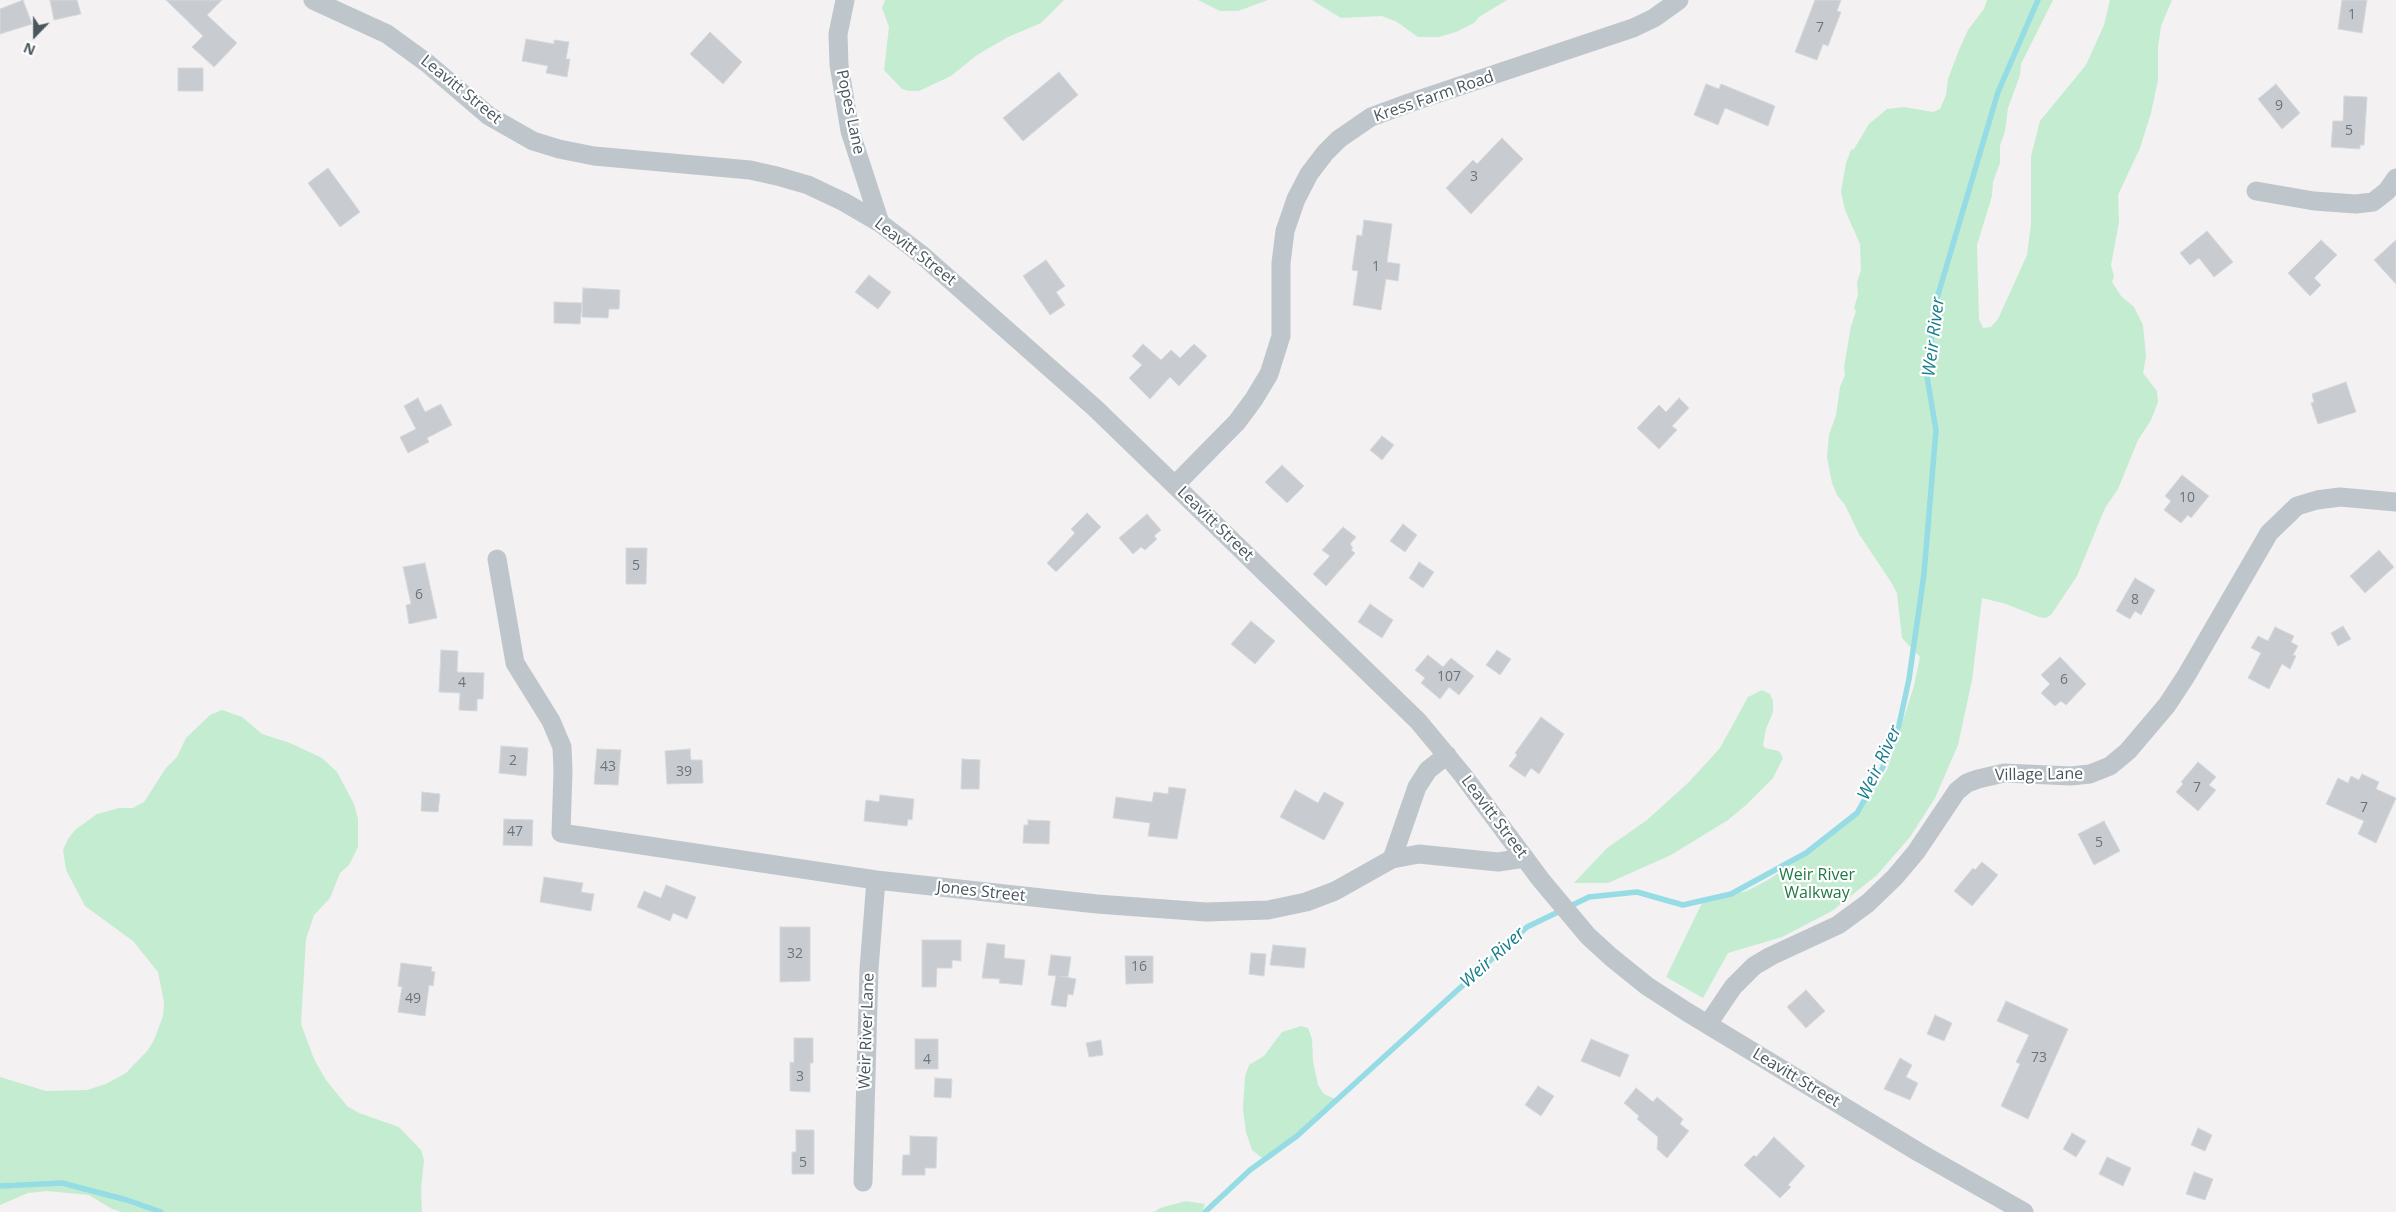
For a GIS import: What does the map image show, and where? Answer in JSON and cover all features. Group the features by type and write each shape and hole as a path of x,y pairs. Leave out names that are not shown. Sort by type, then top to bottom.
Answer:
{"street":[{"name":"Leavitt Street","path":"313,0 387,34 427,63 489,116 533,141 559,149 594,156 750,170 777,176 808,185 844,202 880,223 922,255 1035,354 1175,485 1418,722 1447,755 1541,880 1588,936 1647,986 1920,1153 2024,1212"},
{"name":"Popes Lane","path":"846,0 838,34 840,64 850,131 880,223"},
{"name":"Kress Farm Road","path":"1175,485 1237,422 1269,374 1280,336 1281,263 1284,231 1296,199 1309,174 1324,153 1339,139 1372,118 1409,103 1633,28 1654,18 1679,0"},
{"path":"2256,191 2314,201 2356,204 2373,202 2387,191 2396,178"},
{"name":"Village Lane","path":"1708,1024 1733,988 1754,966 1771,956 1838,925 1868,903 1895,877 1916,852 1957,791 1967,783 1990,775 2004,773 2071,776 2090,774 2110,766 2128,751 2167,704 2186,676 2269,533 2297,506 2316,500 2340,497 2396,502"},
{"name":"Jones Street","path":"497,559 515,663 551,721 562,747 564,771 561,833 876,880 1097,904 1181,911 1233,912 1278,908 1306,902 1356,880 1392,859 1419,854 1498,862 1525,858"},
{"path":"1392,859 1417,787 1428,770 1447,755"},
{"name":"Weir River Lane","path":"863,1182 868,978 876,880"}],"green space":[{"path":"885,0 1064,0 1041,23 1008,37 977,55 951,76 919,91 909,91 902,89 884,70 889,27 882,8"},
{"path":"1198,0 1268,0 1238,11 1220,11"},
{"path":"1312,0 1507,0 1479,17 1474,23 1456,32 1439,37 1418,37 1397,22 1382,16 1341,18"},
{"name":"Weir River Walkway","path":"1987,0 2053,0 2021,64 2020,75 2008,108 2005,131 2000,146 2000,163 1993,182 1992,196 1977,245 1979,319 1983,328 1991,327 1998,319 2027,255 2031,224 2031,156 2040,121 2086,65 2104,25 2110,0 2172,0 2161,26 2158,47 2158,80 2151,113 2140,148 2118,195 2119,222 2111,265 2114,276 2112,282 2121,296 2134,307 2143,325 2146,356 2143,373 2157,391 2158,402 2151,420 2138,440 2118,489 2105,508 2077,576 2051,615 2045,618 2039,617 2006,604 1982,598 1972,680 1958,745 1935,798 1910,837 1877,875 1832,911 1782,937 1728,953 1703,998 1666,977 1703,901 1747,891 1768,880 1822,844 1844,825 1872,794 1887,770 1914,686 1920,657 1902,638 1897,593 1859,534 1845,505 1837,495 1832,483 1827,457 1829,435 1836,415 1840,387 1845,375 1844,367 1851,326 1856,311 1854,308 1858,295 1857,282 1861,270 1860,244 1845,210 1841,192 1846,163 1851,150 1854,149 1869,124 1887,109 1904,107 1933,112 1940,109 1946,95 1948,79 1959,50 1968,30 1984,9"},
{"path":"1762,690 1770,694 1773,701 1773,712 1766,729 1763,745 1765,748 1779,751 1783,758 1773,778 1728,820 1671,855 1608,883 1574,883 1607,848 1647,820 1689,782 1720,748 1748,697"},
{"path":"222,710 242,717 262,734 290,743 322,758 337,772 354,804 358,819 358,847 349,865 340,873 330,898 314,915 306,939 301,1024 314,1059 326,1080 347,1106 359,1113 399,1127 421,1150 424,1160 421,1189 422,1212 122,1212 112,1209 89,1195 47,1191 28,1193 0,1205 0,1077 46,1091 87,1090 106,1084 126,1073 148,1050 163,1016 164,1002 158,972 133,941 85,906 66,870 63,850 75,830 97,814 119,808 133,808 144,802 166,768 177,757 186,738 210,715"},
{"path":"1301,1026 1308,1028 1312,1039 1313,1061 1318,1085 1324,1094 1335,1099 1301,1134 1266,1161 1252,1150 1246,1132 1243,1109 1245,1076 1249,1065 1264,1056 1282,1032"},
{"path":"1186,1201 1205,1204 1202,1212 1154,1212 1160,1208"}],"building":[{"path":"23,0 32,24 0,34 0,9"},
{"path":"50,0 77,0 81,14 54,20"},
{"path":"166,0 222,0 207,15 237,43 214,67 192,47 203,36"},
{"path":"1815,0 1841,0 1837,11 1841,12 1828,46 1823,44 1817,60 1795,52"},
{"path":"2342,0 2367,0 2362,33 2338,29"},
{"path":"710,32 742,62 723,84 690,54"},
{"path":"526,39 554,44 554,40 569,42 566,59 570,59 567,77 546,73 548,66 522,61"},
{"path":"178,68 203,68 203,91 178,91"},
{"path":"1059,72 1078,95 1023,141 1003,118"},
{"path":"1706,84 1719,89 1721,84 1775,106 1768,126 1725,108 1718,125 1694,115"},
{"path":"2276,84 2300,113 2282,129 2258,99"},
{"path":"2344,96 2367,97 2364,145 2360,145 2360,149 2331,147 2333,121 2343,121"},
{"path":"1502,138 1523,159 1471,214 1446,188 1473,160 1477,164"},
{"path":"328,168 360,212 340,227 308,183"},
{"path":"1364,220 1392,224 1387,262 1400,264 1398,281 1386,279 1381,310 1353,305 1358,271 1352,270 1357,235 1362,236"},
{"path":"2207,231 2233,262 2214,277 2199,258 2190,265 2180,253"},
{"path":"2321,240 2337,255 2314,278 2321,285 2310,296 2288,273"},
{"path":"2396,240 2396,284 2374,260"},
{"path":"1046,260 1065,286 1056,292 1065,305 1050,315 1023,276"},
{"path":"869,275 891,292 878,309 855,292"},
{"path":"583,288 620,290 619,309 609,309 608,318 582,317"},
{"path":"554,302 582,303 580,324 554,323"},
{"path":"1143,344 1161,360 1171,350 1180,358 1194,344 1207,356 1179,386 1170,377 1150,399 1129,378 1142,365 1132,356"},
{"path":"2346,382 2356,412 2318,424 2311,403 2314,402 2312,394"},
{"path":"418,398 425,412 441,404 452,425 427,438 429,442 408,453 400,437 416,429 404,406"},
{"path":"1679,398 1689,408 1672,426 1677,430 1659,449 1637,428 1659,405 1666,412"},
{"path":"1382,436 1394,445 1382,460 1370,450"},
{"path":"1282,465 1304,486 1287,503 1265,482"},
{"path":"2182,475 2209,496 2191,518 2188,515 2181,523 2164,510 2171,501 2165,496"},
{"path":"1087,513 1101,527 1056,572 1047,563 1075,533 1071,529"},
{"path":"1147,514 1161,530 1154,536 1157,539 1145,550 1141,547 1133,554 1119,538"},
{"path":"1403,524 1417,535 1405,552 1390,541"},
{"path":"1343,527 1356,537 1350,544 1353,548 1351,550 1355,553 1326,586 1313,574 1330,556 1322,550"},
{"path":"626,548 647,548 646,584 626,584"},
{"path":"2379,550 2394,567 2365,593 2350,576"},
{"path":"1419,562 1434,572 1423,588 1409,578"},
{"path":"425,563 437,618 409,624 406,605 411,604 403,567"},
{"path":"2135,578 2155,590 2141,615 2135,611 2130,619 2116,611"},
{"path":"1370,604 1393,620 1382,638 1358,622"},
{"path":"1251,621 1275,641 1255,664 1231,644"},
{"path":"2343,626 2351,639 2338,646 2331,633"},
{"path":"2275,627 2294,636 2291,642 2298,646 2293,655 2296,656 2290,669 2282,664 2269,689 2248,678 2261,653 2251,648 2258,636 2268,641"},
{"path":"441,650 458,651 457,672 484,673 483,699 477,699 477,711 459,710 460,693 439,692"},
{"path":"1497,650 1511,659 1500,675 1486,665"},
{"path":"1428,655 1443,667 1451,658 1474,676 1459,695 1449,687 1440,699 1421,683 1425,678 1415,670"},
{"path":"2060,657 2086,684 2066,705 2061,701 2055,706 2041,693 2050,684 2041,675"},
{"path":"1541,717 1564,734 1539,774 1531,768 1525,777 1509,766 1517,755 1515,753"},
{"path":"501,746 528,748 526,776 499,773"},
{"path":"597,749 621,750 618,785 594,784"},
{"path":"690,749 691,760 702,760 703,783 667,784 665,751"},
{"path":"962,759 980,760 979,789 961,789"},
{"path":"2198,762 2216,777 2209,785 2216,790 2198,811 2176,792 2183,784 2181,782"},
{"path":"2362,774 2379,782 2376,789 2396,798 2376,843 2358,834 2364,821 2326,804 2338,778 2348,783 2351,776 2359,780"},
{"path":"1169,787 1186,789 1177,839 1148,836 1150,823 1113,818 1116,797 1152,802 1154,792 1168,794"},
{"path":"1295,790 1318,803 1324,792 1344,803 1324,840 1280,817"},
{"path":"422,792 440,794 438,812 421,811"},
{"path":"880,795 914,799 912,820 908,819 907,826 864,821 866,800 879,802"},
{"path":"504,819 533,820 532,846 503,845"},
{"path":"1028,820 1050,821 1049,844 1023,843 1024,825 1028,825"},
{"path":"2104,821 2120,851 2094,865 2078,834"},
{"path":"1982,862 1998,875 1972,906 1954,891 1973,868 1975,870"},
{"path":"544,877 583,883 581,892 594,894 591,911 540,902"},
{"path":"666,885 696,897 687,919 673,913 670,921 637,907 644,891 661,898"},
{"path":"780,927 810,927 810,981 780,982"},
{"path":"922,940 961,940 961,961 952,960 952,968 937,968 936,987 922,987"},
{"path":"987,943 1005,945 1004,958 1025,960 1022,985 999,983 1000,979 982,978"},
{"path":"1273,945 1306,948 1304,968 1270,965"},
{"path":"1251,953 1266,954 1264,976 1249,974"},
{"path":"1051,955 1071,957 1068,977 1060,976 1076,979 1073,995 1068,994 1066,1007 1051,1005 1056,976 1048,975"},
{"path":"1125,956 1153,956 1153,983 1126,984"},
{"path":"401,963 432,967 431,971 435,972 433,986 429,985 425,1016 398,1012 402,987 398,986"},
{"path":"1806,990 1825,1011 1806,1028 1787,1007"},
{"path":"2006,1001 2068,1029 2028,1119 2001,1106 2020,1064 2016,1062 2029,1035 1997,1021"},
{"path":"1935,1015 1952,1023 1944,1041 1927,1034"},
{"path":"794,1038 813,1038 813,1063 810,1063 810,1092 790,1091 790,1062 794,1063"},
{"path":"915,1039 938,1039 938,1069 915,1069"},
{"path":"1591,1039 1629,1055 1620,1077 1581,1061"},
{"path":"1101,1040 1103,1055 1089,1057 1086,1043"},
{"path":"1900,1058 1912,1065 1906,1077 1918,1083 1910,1100 1884,1089"},
{"path":"935,1078 952,1079 951,1098 934,1097"},
{"path":"1538,1086 1554,1096 1541,1116 1525,1105"},
{"path":"1636,1088 1653,1102 1657,1097 1683,1119 1680,1124 1689,1131 1667,1158 1657,1149 1658,1137 1637,1119 1639,1116 1624,1103"},
{"path":"2198,1128 2212,1135 2205,1151 2191,1145"},
{"path":"796,1130 814,1130 814,1174 792,1174 792,1152 796,1152"},
{"path":"2072,1133 2086,1141 2076,1157 2063,1149"},
{"path":"910,1136 937,1137 936,1168 925,1168 925,1175 902,1175 903,1155 910,1155"},
{"path":"1774,1137 1805,1166 1788,1185 1791,1187 1780,1198 1744,1165 1754,1155 1756,1157"},
{"path":"2107,1157 2131,1168 2123,1186 2099,1174"},
{"path":"2194,1172 2213,1179 2205,1200 2186,1194"}],"waterway":[{"name":"Weir River","path":"1205,1212 1250,1170 1297,1136 1527,927 1589,897 1637,892 1683,905 1731,894 1806,853 1857,813 1883,767 1899,725 1909,679 1924,574 1936,430 1927,377 1935,305 1998,92 2038,0"},
{"name":"Weir River","path":"0,1186 62,1183 127,1200 161,1212"}]}
